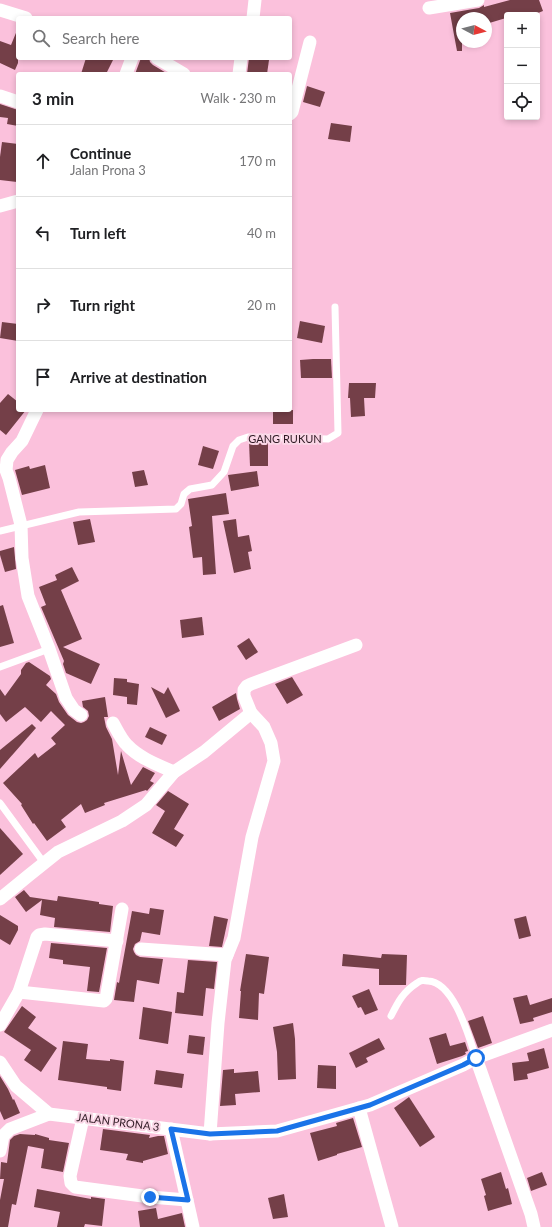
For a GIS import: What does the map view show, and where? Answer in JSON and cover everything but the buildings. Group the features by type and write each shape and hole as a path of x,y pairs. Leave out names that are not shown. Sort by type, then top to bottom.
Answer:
{"street":[{"path":"253,16 255,0"},
{"path":"429,8 478,0"},
{"path":"0,10 20,16"},
{"path":"292,112 310,42"},
{"path":"127,72 131,60"},
{"path":"160,60 181,72"},
{"path":"239,72 240,60"},
{"path":"0,96 16,101"},
{"path":"0,206 16,202"},
{"path":"36,412 22,442 12,452 7,460 3,459 10,478 21,525 22,558 28,596 66,698 74,710 81,715"},
{"path":"210,1134 218,1023 225,960 234,938 252,838 274,761 271,743 264,727 251,713 244,696 244,690 247,686 356,645"},
{"path":"0,899 58,852 122,822 140,809 174,772 204,752 251,713"},
{"path":"113,723 132,750 144,758 174,772"},
{"path":"20,992 104,1002 106,999 122,909"},
{"path":"0,1024 20,992 37,937 39,935 45,934 117,941"},
{"path":"142,949 227,955"},
{"name":"JALAN PRONA 3","path":"49,1114 210,1134 277,1131 370,1105 476,1058 552,1030"},
{"path":"476,1058 531,1214 534,1227"},
{"path":"0,1062 16,1086 49,1114 10,1129 3,1136 0,1151"},
{"path":"359,1108 392,1227"},
{"path":"84,1118 70,1176 72,1183 76,1187 150,1197 188,1200"},
{"path":"171,1129 193,1227"}],"lane":[{"name":"GANG RUKUN","path":"0,531 79,512 176,510 181,504 184,494 190,489 212,485 224,472 233,446 239,440 248,437 328,439 338,433 335,307"},
{"path":"0,667 49,649"},
{"path":"0,803 44,863"},
{"path":"391,1016 398,1002 409,988 421,980 433,981 442,986 458,1008 476,1058"}],"route":[{"path":"150,1197 188,1200 171,1129 210,1134 277,1131 370,1105 476,1058"}]}
